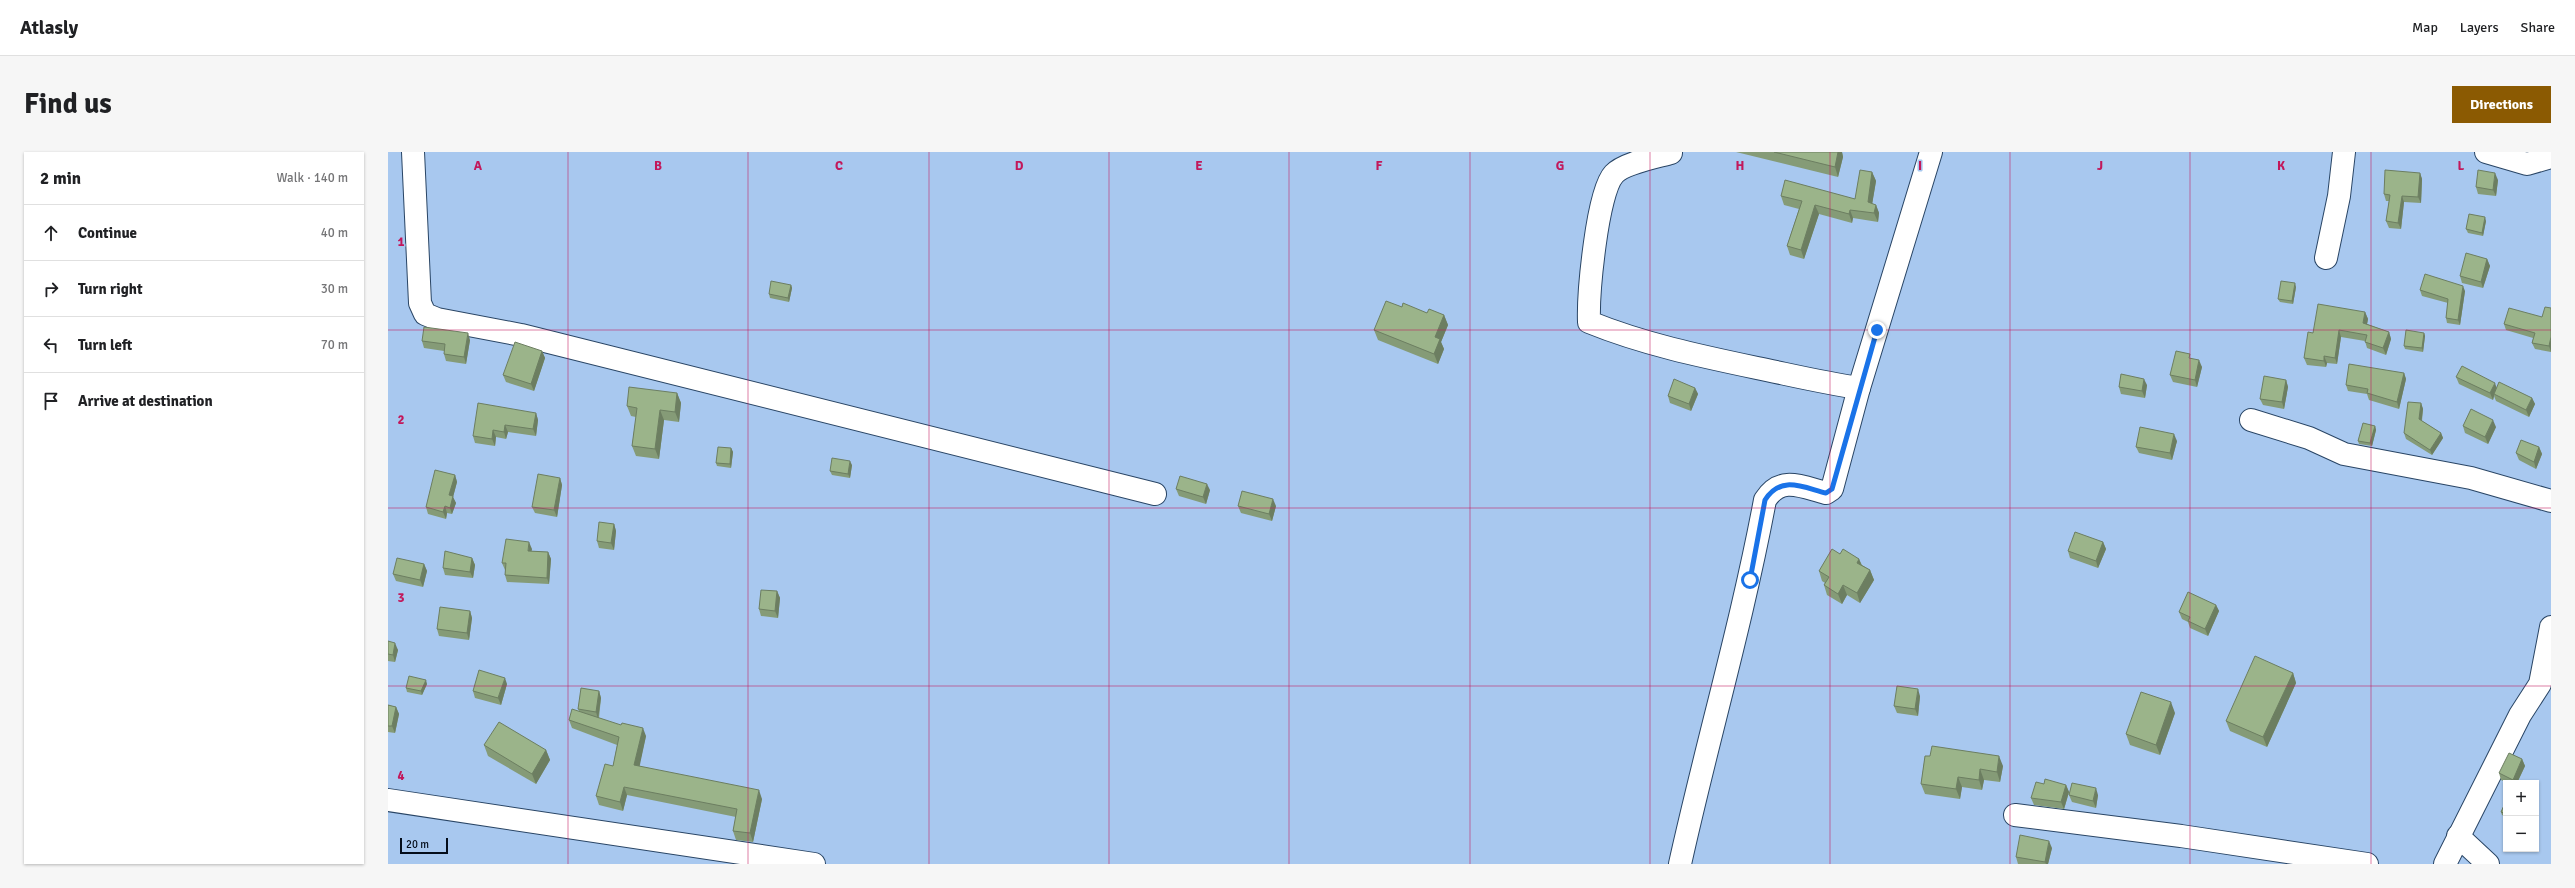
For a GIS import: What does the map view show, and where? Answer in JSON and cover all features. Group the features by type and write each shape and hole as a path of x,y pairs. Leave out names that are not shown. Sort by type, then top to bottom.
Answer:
{"street":[{"path":"413,152 420,303 425,314 437,319 521,335 1155,494"},
{"path":"1680,864 1698,784 1723,694 1729,654 1750,580 1765,500 1771,491 1779,485 1793,485 1826,493 1832,489 1859,388 1931,152"},
{"path":"2326,258 2339,196 2344,152"},
{"path":"2486,152 2527,164 2551,157"},
{"path":"1671,153 1637,162 1614,173 1604,189 1588,298 1589,322 1620,334 1693,354 1815,382 1859,388"},
{"path":"2251,420 2309,438 2344,454 2471,478 2551,501"},
{"path":"2445,864 2520,715 2540,684 2551,627"},
{"path":"388,800 814,864"},
{"path":"2015,815 2181,836 2367,864"},
{"path":"2458,836 2488,864"}],"building":[{"path":"1774,152 1838,152 1835,167"},
{"path":"1860,170 1872,172 1868,202 1876,205 1874,213 1850,210 1849,214 1815,205 1801,250 1787,246 1802,201 1781,196 1785,180 1855,199"},
{"path":"2385,170 2420,173 2418,197 2402,196 2398,223 2386,221 2390,195 2384,194"},
{"path":"2478,170 2495,173 2493,190 2476,187"},
{"path":"2469,214 2485,217 2482,233 2466,229"},
{"path":"2466,253 2487,259 2481,282 2460,276"},
{"path":"2425,274 2463,286 2458,320 2446,318 2448,299 2420,290"},
{"path":"771,281 791,285 788,298 769,294"},
{"path":"2281,281 2295,283 2292,301 2278,299"},
{"path":"1386,301 1402,307 1403,303 1427,313 1429,309 1444,315 1435,337 1440,339 1434,354 1374,330"},
{"path":"2318,304 2365,312 2363,323 2389,332 2383,348 2365,342 2367,335 2339,330 2335,358 2324,356 2324,361 2304,358 2308,332 2313,333"},
{"path":"2545,307 2551,308 2551,337 2549,346 2532,343 2535,333 2504,324 2509,308 2542,317"},
{"path":"424,327 468,333 464,357 444,354 445,344 422,341"},
{"path":"2406,330 2424,333 2422,348 2404,346"},
{"path":"515,342 542,351 531,384 503,375"},
{"path":"2176,351 2190,354 2189,358 2199,360 2195,380 2170,375"},
{"path":"2349,364 2404,373 2397,402 2367,393 2368,389 2346,385"},
{"path":"2462,366 2495,383 2490,393 2456,377"},
{"path":"2121,374 2144,379 2142,391 2119,387"},
{"path":"2264,376 2286,380 2282,402 2260,399"},
{"path":"1674,379 1695,388 1689,404 1668,396"},
{"path":"2499,382 2532,398 2526,410 2494,394"},
{"path":"629,387 677,393 675,412 660,410 655,449 632,446 637,408 627,406"},
{"path":"2408,402 2421,403 2419,419 2441,433 2430,450 2404,433"},
{"path":"478,403 536,413 533,429 505,425 504,432 493,430 492,439 473,436"},
{"path":"2471,409 2493,420 2485,437 2463,426"},
{"path":"2363,423 2375,426 2370,443 2358,441"},
{"path":"2140,427 2174,434 2170,453 2136,447"},
{"path":"2521,440 2539,447 2534,462 2516,453"},
{"path":"718,447 731,448 730,464 716,463"},
{"path":"832,458 850,461 848,474 830,471"},
{"path":"435,470 455,475 449,495 453,496 450,508 445,506 443,512 426,507"},
{"path":"538,474 560,478 554,510 532,507"},
{"path":"1180,476 1207,484 1203,497 1176,489"},
{"path":"1242,491 1273,499 1269,514 1238,506"},
{"path":"599,522 614,524 611,543 597,541"},
{"path":"2075,532 2103,542 2096,561 2068,551"},
{"path":"506,539 529,542 528,551 548,552 547,578 505,575 506,563 502,563"},
{"path":"1832,549 1840,554 1843,549 1859,559 1857,563 1870,570 1857,593 1843,585 1838,594 1824,585 1829,577 1819,571"},
{"path":"445,551 472,558 470,572 443,568"},
{"path":"397,558 424,564 420,580 393,574"},
{"path":"761,590 777,591 775,611 759,609"},
{"path":"2188,592 2216,605 2205,629 2188,621 2190,617 2179,612"},
{"path":"440,607 470,611 467,633 437,629"},
{"path":"388,641 395,643 393,655 388,654"},
{"path":"2255,656 2293,673 2263,737 2226,721"},
{"path":"479,670 505,678 498,698 473,691"},
{"path":"409,676 426,680 421,691 406,688"},
{"path":"1897,686 1918,689 1915,709 1894,706"},
{"path":"581,688 599,691 596,712 578,709"},
{"path":"2141,692 2171,702 2156,745 2126,734"},
{"path":"388,705 396,707 392,726 388,726"},
{"path":"572,709 621,725 622,723 643,728 634,765 759,790 750,833 733,831 737,809 624,787 620,802 596,796 605,764 613,766 619,737 569,720"},
{"path":"499,722 546,750 532,774 484,745"},
{"path":"1932,746 1999,756 1997,772 1980,769 1979,780 1958,777 1956,789 1921,784 1925,756 1930,756"},
{"path":"2509,753 2522,759 2513,780 2499,773"},
{"path":"2045,779 2066,785 2061,802 2031,798 2036,782 2044,784"},
{"path":"2072,783 2096,788 2093,801 2069,795"},
{"path":"2020,835 2049,841 2045,862 2016,857"}],"route":[{"path":"1750,580 1765,500 1771,491 1779,485 1793,485 1826,493 1832,489 1859,388 1877,330"}]}
